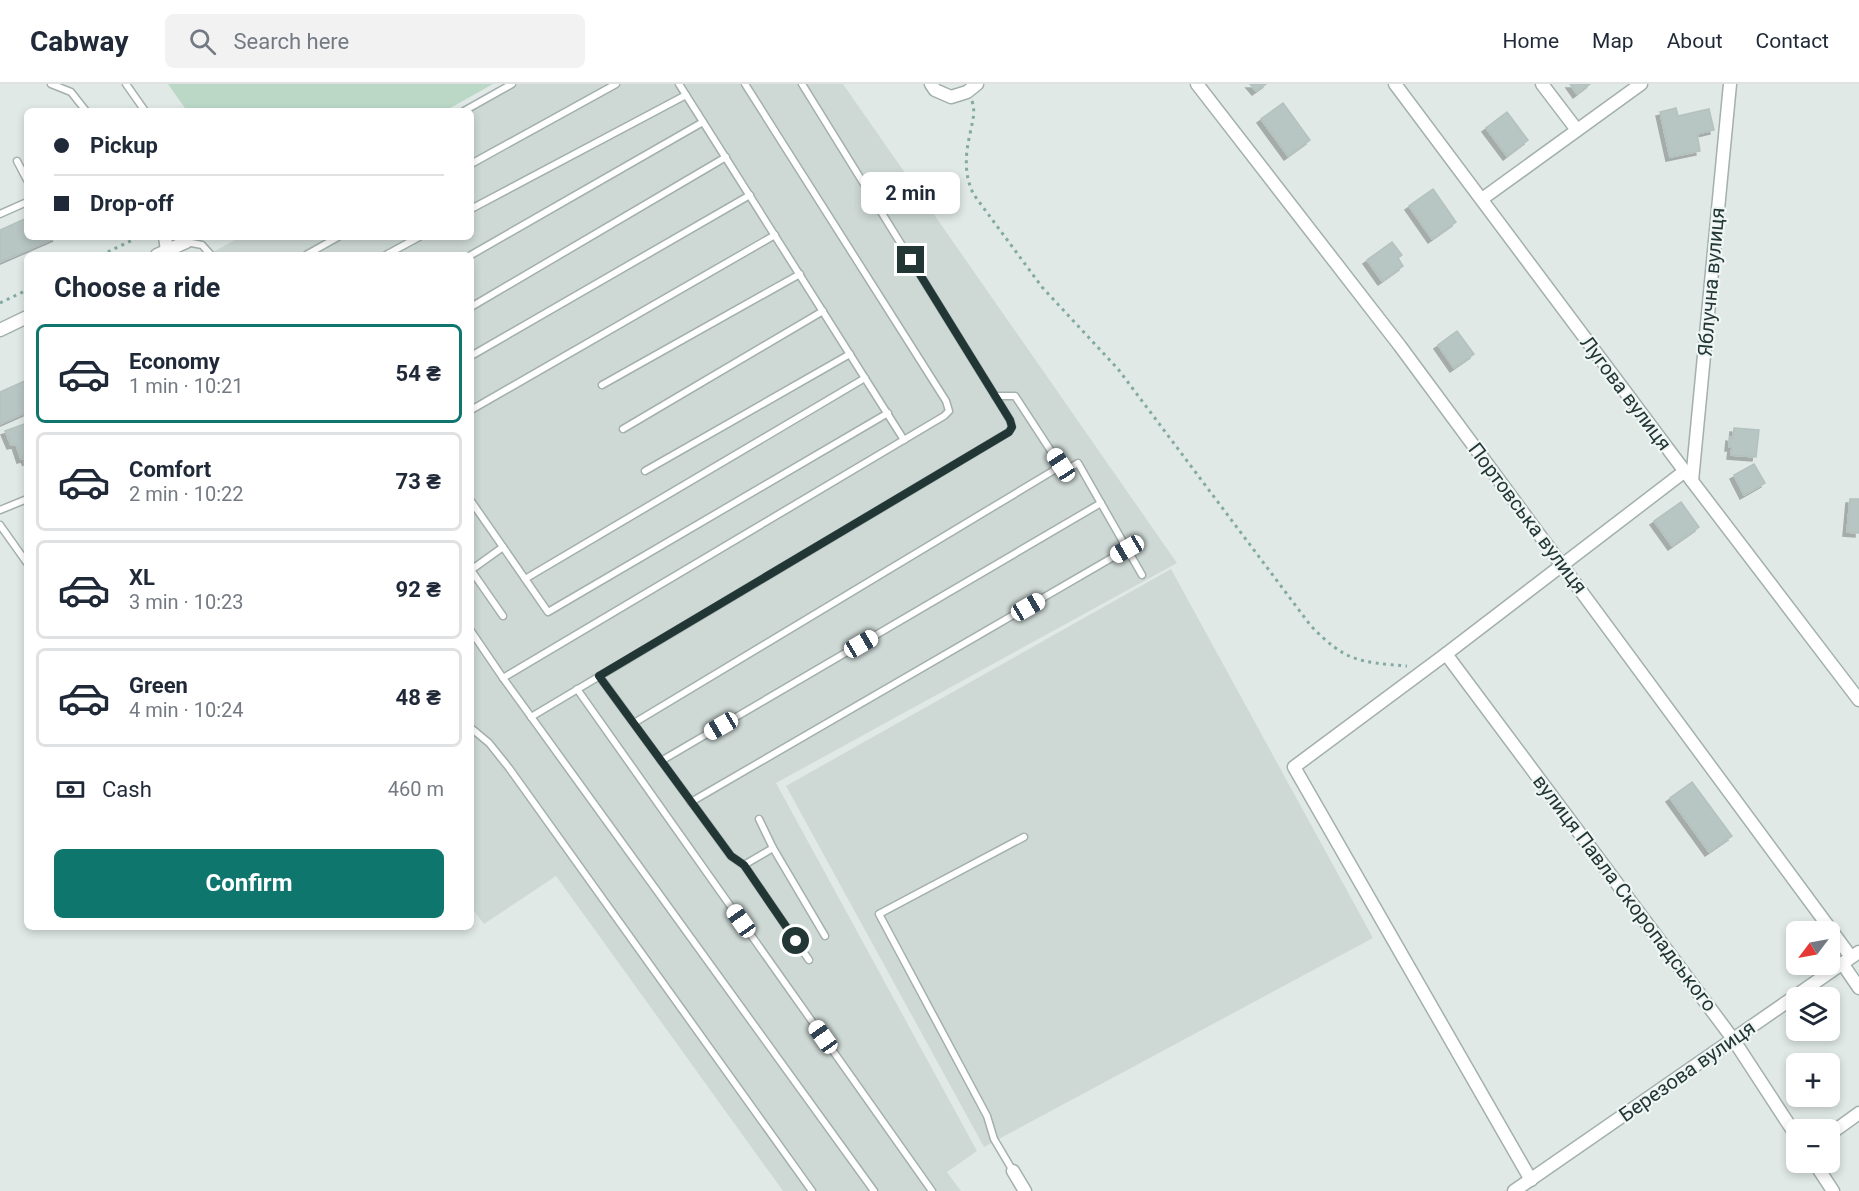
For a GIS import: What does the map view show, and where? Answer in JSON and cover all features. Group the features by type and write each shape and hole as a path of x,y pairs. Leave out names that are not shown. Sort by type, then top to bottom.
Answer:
{"street":[{"path":"931,84 935,90 951,97 966,92 977,84"},
{"name":"Портовська вулиця","path":"1197,84 1400,346 1851,957 1859,988"},
{"name":"Лугова вулиця","path":"1395,84 1688,476 1859,700"},
{"path":"1542,84 1577,130"},
{"path":"1482,199 1641,84"},
{"name":"Яблучна вулиця","path":"1688,476 1730,84"},
{"path":"164,252 186,242"},
{"path":"0,330 24,318"},
{"path":"1531,1180 1294,767 1562,564 1688,476"},
{"name":"вулиця Павла Скоропадського","path":"1446,654 1733,1039 1786,1120"},
{"name":"Березова вулиця","path":"1514,1191 1851,957"},
{"path":"1840,1127 1859,1113"},
{"path":"1012,1171 1025,1191"},
{"path":"1821,1173 1833,1191"}],"lane":[{"path":"51,84 71,92 84,108"},
{"path":"126,84 142,108"},
{"path":"469,108 512,84"},
{"path":"474,162 616,84"},
{"path":"680,84 904,440"},
{"path":"503,678 949,411 946,401 745,84"},
{"path":"531,717 1009,432 1012,427 1010,420 802,84"},
{"path":"474,207 686,95"},
{"path":"474,253 703,122"},
{"path":"474,305 726,157"},
{"path":"17,161 24,174"},
{"path":"474,354 750,195"},
{"path":"0,214 24,203"},
{"path":"474,408 775,235"},
{"path":"311,252 333,240"},
{"path":"392,252 414,240"},
{"path":"186,242 202,245 208,252"},
{"path":"602,385 800,274"},
{"path":"623,429 823,311"},
{"path":"645,471 850,354"},
{"path":"525,579 865,378"},
{"path":"995,396 1015,396 1064,471 1078,463 1142,575"},
{"path":"474,505 549,612 888,413"},
{"path":"634,723 1061,465"},
{"path":"0,510 24,500"},
{"path":"662,761 1101,503"},
{"path":"0,525 24,559"},
{"path":"474,568 503,547"},
{"path":"691,802 1127,549"},
{"path":"474,574 503,616"},
{"path":"474,635 874,1191"},
{"path":"599,676 731,856 744,865 809,960"},
{"path":"577,689 932,1191"},
{"path":"474,730 489,743 509,768 812,1191"},
{"path":"759,819 773,848 825,936"},
{"path":"1012,1171 994,1139 987,1116 879,914 1024,837"},
{"path":"744,865 773,848"}],"path":[{"path":"966,92 975,110 966,168 969,186 974,195 1042,287 1118,369 1311,626 1328,644 1349,657 1367,663 1427,668"},
{"path":"107,252 133,240"},
{"path":"0,303 24,292"}],"shaded area":[{"path":"511,84 843,84 1177,563 776,783 977,1151 947,1172 961,1191 783,1191 556,876 484,924 474,911 474,252 213,252 235,240 474,240 474,108 468,108"},
{"path":"1171,569 1373,938 984,1147 786,786"}],"green space":[{"path":"168,84 493,84 450,108 185,108"}],"building":[{"path":"1250,84 1266,84 1256,91"},
{"path":"1570,84 1590,84 1577,94"},
{"path":"1283,103 1310,140 1288,156 1261,119"},
{"path":"1676,108 1678,116 1709,109 1714,130 1697,134 1700,151 1670,157 1660,112"},
{"path":"1507,112 1528,140 1507,156 1486,128"},
{"path":"1433,189 1456,222 1432,239 1409,206"},
{"path":"24,219 24,240 50,240 0,262 0,230"},
{"path":"1392,242 1402,255 1398,258 1403,266 1382,281 1367,260"},
{"path":"1457,331 1474,354 1454,368 1438,345"},
{"path":"24,381 24,413 0,424 0,392"},
{"path":"24,424 24,458 21,459 16,444 11,445 5,431"},
{"path":"1734,428 1759,430 1756,457 1731,455 1730,437 1733,438"},
{"path":"1754,464 1765,483 1744,495 1734,475"},
{"path":"1850,499 1859,499 1859,533 1847,532"},
{"path":"1681,502 1699,527 1672,546 1654,521"},
{"path":"1692,782 1732,836 1709,852 1670,798"}],"route":[{"path":"796,941 744,865 731,856 599,676 1009,432 1012,427 1010,420 911,260"}]}
